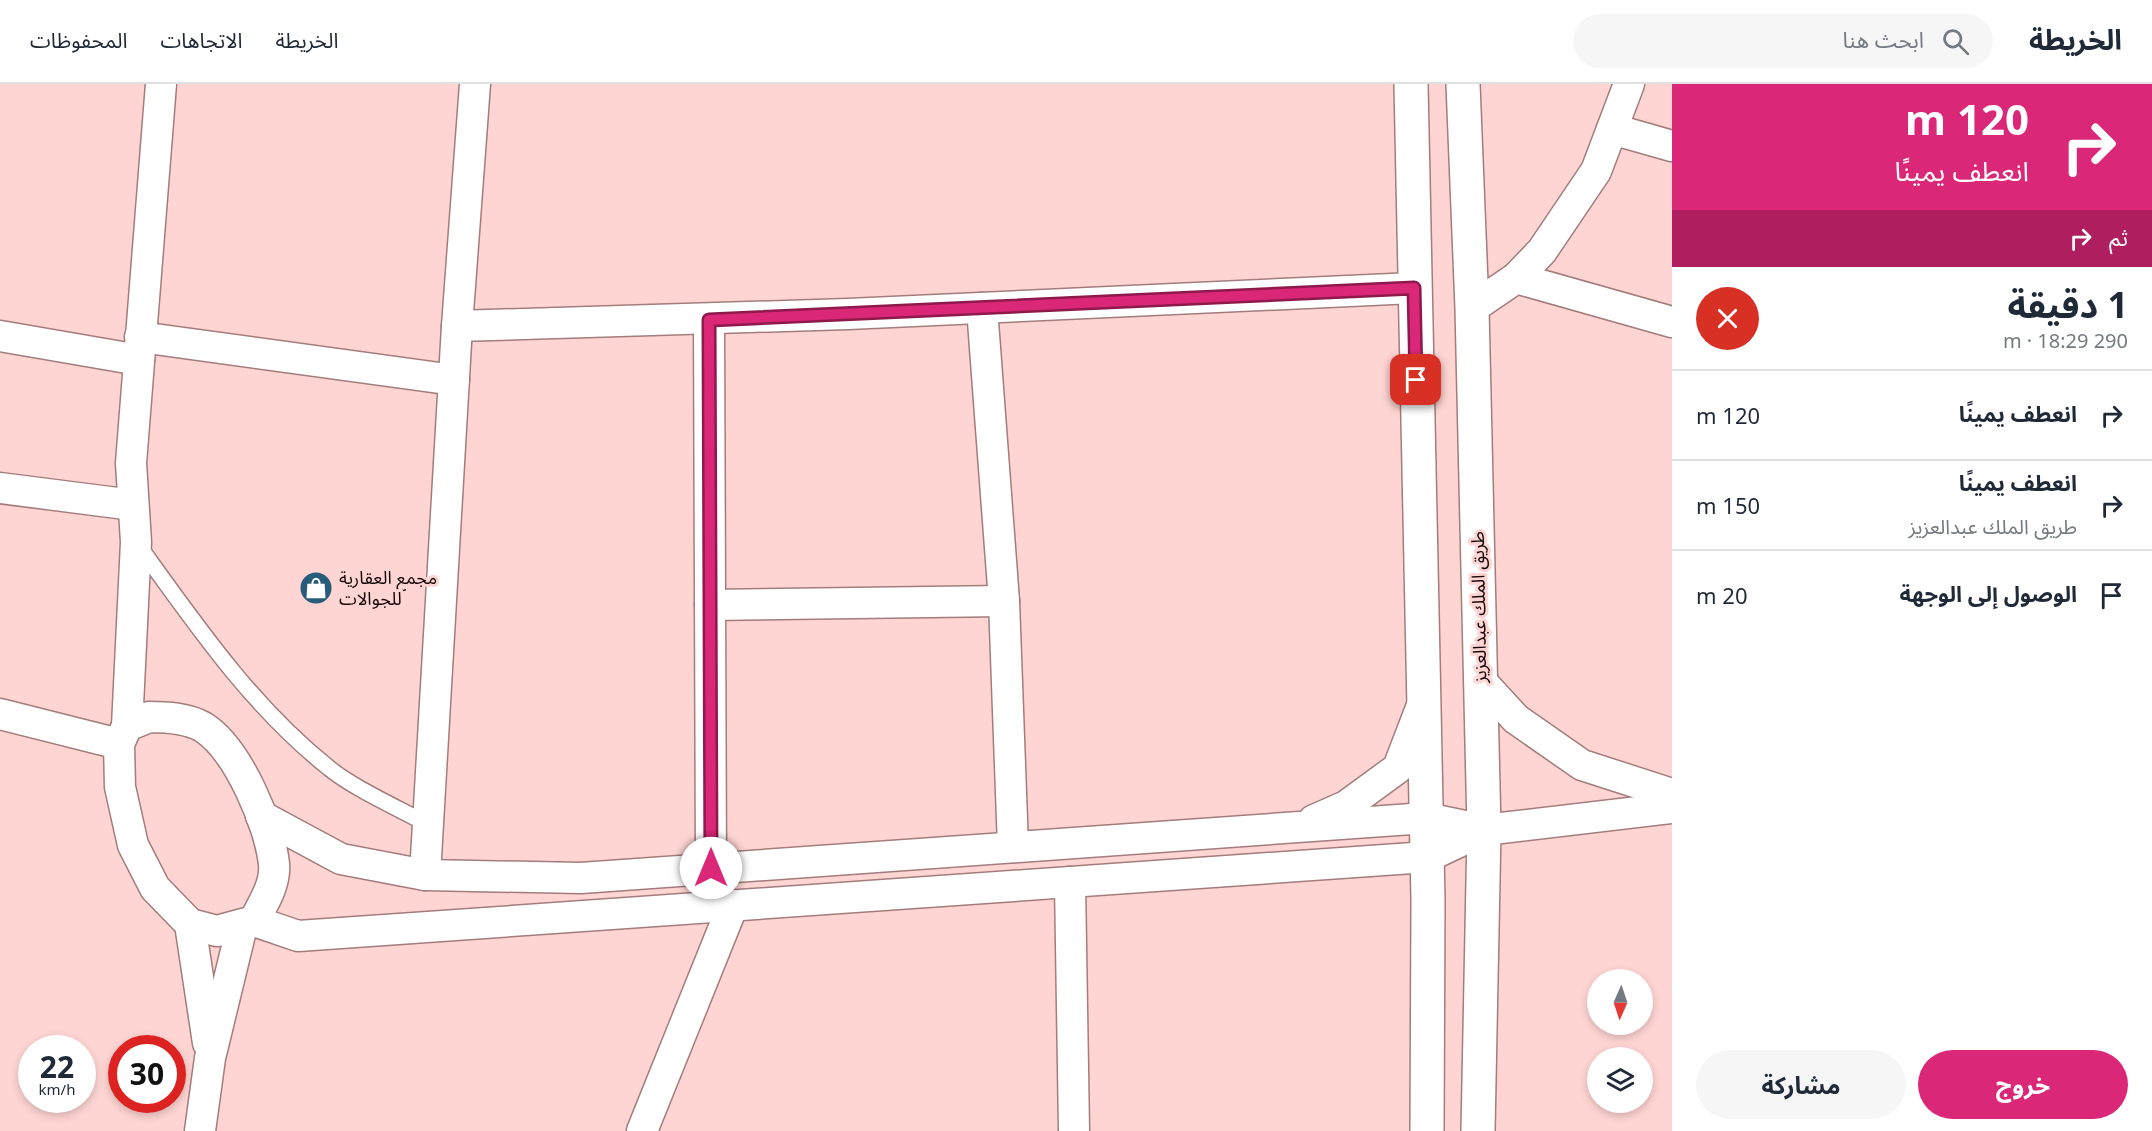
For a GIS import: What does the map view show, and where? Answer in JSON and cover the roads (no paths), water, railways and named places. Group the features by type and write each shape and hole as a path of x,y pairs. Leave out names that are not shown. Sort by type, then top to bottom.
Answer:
{"main road":[{"path":"1411,84 1427,857 1427,1131"},
{"name":"طريق الملك عبدالعزيز","path":"1463,84 1472,308 1484,830 1478,1131"}],"street":[{"path":"161,84 131,463 136,542 120,787 133,845 155,888 190,924 217,931 248,923 298,936 1427,857 1484,830"},
{"path":"426,875 457,326 475,84"},
{"path":"1472,308 1516,278 1542,251 1596,171 1629,84"},
{"path":"1612,129 1672,146"},
{"path":"1516,278 1672,322"},
{"path":"457,326 709,320 1414,288"},
{"path":"982,308 1004,601 1013,847"},
{"path":"709,320 711,868"},
{"path":"0,336 454,380"},
{"path":"0,488 133,505"},
{"path":"710,605 1004,601"},
{"path":"1481,681 1516,719 1582,765 1672,794"},
{"path":"1300,827 1346,806 1398,768 1424,700"},
{"path":"0,714 123,735 149,717 172,717 202,727 222,744 256,798 275,866 270,891 248,923 210,1058 200,1131"},
{"path":"261,816 341,859 426,875 581,878 1426,818 1484,830 1672,808"},
{"path":"1070,882 1074,1131"},
{"path":"642,1131 733,905"},
{"path":"190,924 210,1058"}],"lane":[{"path":"136,542 214,650 280,725 331,770 429,825"}],"place":[{"name":"مجمع العقارية للجوالات","path":"316,588"}]}
